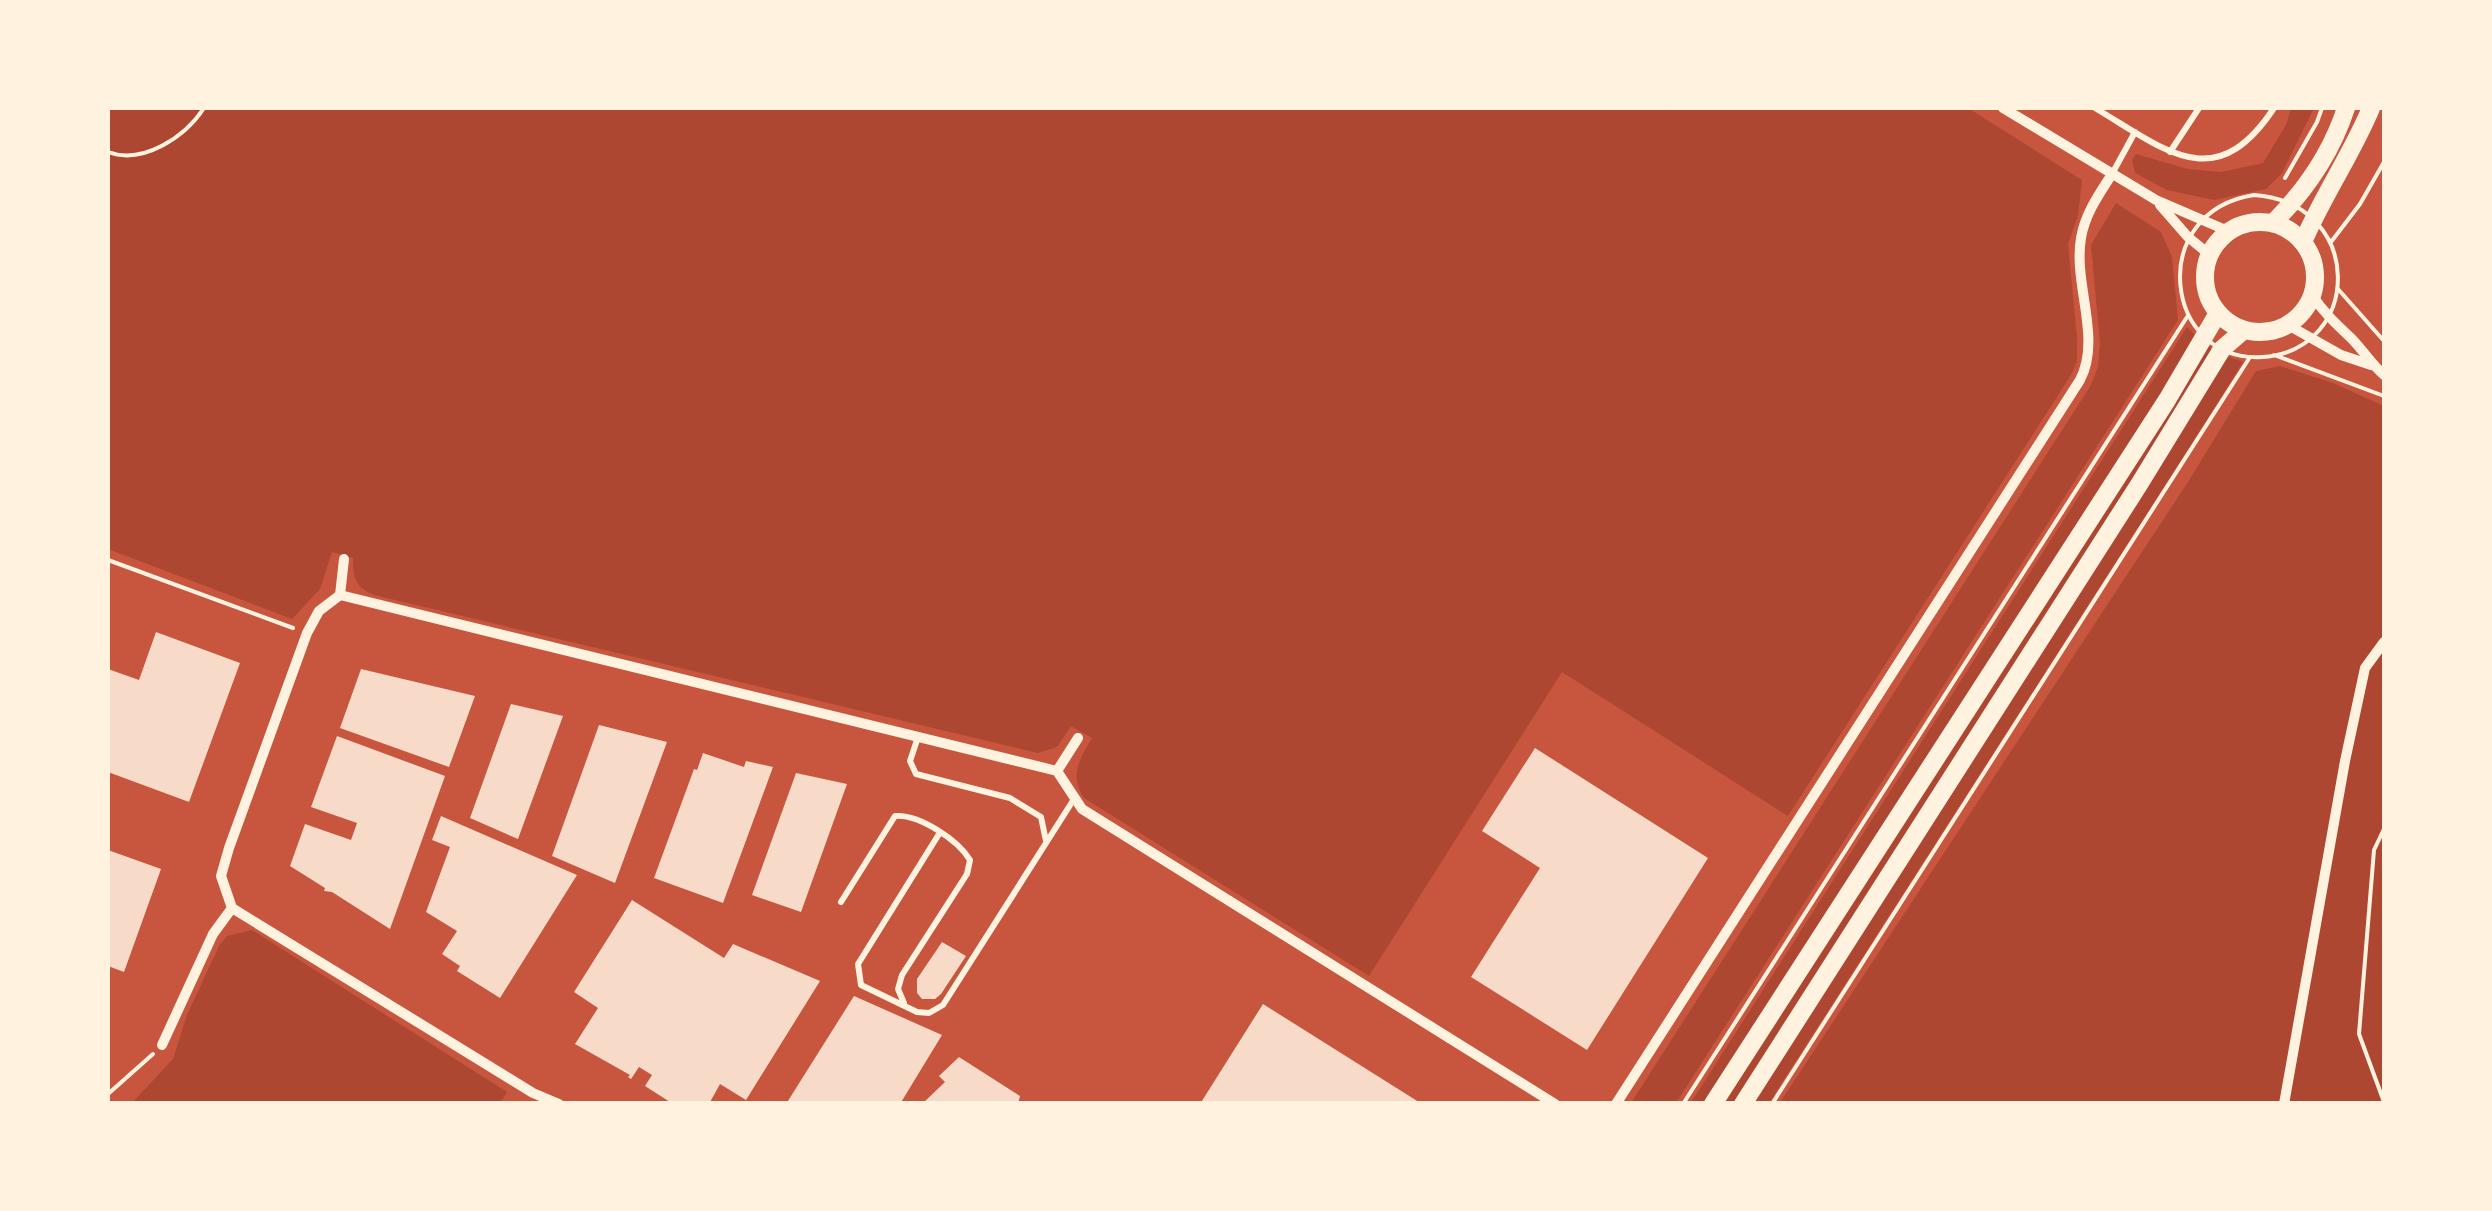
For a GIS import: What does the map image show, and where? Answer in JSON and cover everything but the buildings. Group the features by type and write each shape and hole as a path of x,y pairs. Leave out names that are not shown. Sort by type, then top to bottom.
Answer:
{"main road":[{"path":"2273,223 2293,203 2339,129 2346,108"},
{"path":"2303,242 2371,108"},
{"path":"2250,222 2273,223 2303,242 2312,258 2312,296 2288,324 2266,332 2244,330 2218,313 2208,296 2204,276 2210,254 2228,231 2250,222"},
{"path":"1712,1104 2218,313"},
{"path":"1743,1104 2222,349 2244,330"}],"street":[{"path":"2004,108 2156,200 2228,231"},
{"path":"1616,1104 2086,367 2079,264 2081,236 2091,206 2112,174"},
{"path":"2156,200 2210,254"},
{"path":"2312,296 2327,318 2354,340 2384,375"},
{"path":"2288,324 2341,355 2372,365"},
{"path":"344,559 340,595 319,611 307,633 221,876 232,908 532,1093 559,1104"},
{"path":"340,595 1057,771 1082,808 1556,1104"},
{"path":"2284,1104 2365,668 2384,642"},
{"path":"1057,771 1078,738"},
{"path":"162,1045 213,934 232,908"}],"lane":[{"path":"2096,108 2170,152 2214,160 2245,142 2274,108"},
{"path":"2170,152 2199,108"},
{"path":"2112,174 2136,132"},
{"path":"918,736 910,762 916,774 1010,798 1042,817 1046,842"},
{"path":"939,834 858,964 861,985 917,1012 929,1013 943,1005 1075,798"},
{"path":"841,902 895,816 909,815 964,849 970,860 967,874 902,975 898,989 904,1004"}],"path":[{"path":"108,152 144,155 193,125 204,108"},
{"path":"2284,180 2322,108"},
{"path":"2331,242 2360,204 2384,162"},
{"path":"2272,196 2293,203 2314,217 2331,242 2338,264 2338,288 2327,318 2311,337 2274,356 2250,357 2222,349 2205,338 2187,316 2180,258 2200,219 2236,198 2272,196"},
{"path":"2338,288 2384,342"},
{"path":"1683,1104 2187,316"},
{"path":"2274,356 2355,382 2384,396"},
{"path":"1772,1104 2250,357"},
{"path":"108,560 307,633"},
{"path":"2384,829 2374,850 2359,1034 2384,1102"},
{"path":"108,1094 162,1045"}],"shaded area":[{"path":"108,108 1968,108 2082,180 2078,216 2068,244 2077,361 1788,816 1562,672 1369,976 1084,798 1077,774 1092,738 1071,726 1057,747 1038,753 374,595 356,581 353,558 332,552 320,589 292,619 108,549"},
{"path":"2291,108 2314,108 2282,173 2266,189 2214,200 2167,190 2135,173 2132,160 2136,154 2188,169 2221,172 2263,163 2286,125"},
{"path":"2116,203 2161,232 2172,257 2178,320 1676,1103 1631,1103 2091,385 2098,367 2100,343 2091,245"},
{"path":"2187,327 2198,338 1708,1103 1690,1104"},
{"path":"2208,346 2216,351 1739,1103 1721,1104"},
{"path":"2227,356 2243,362 2203,426 1769,1103 1753,1104"},
{"path":"2280,366 2333,383 2384,406 2384,1103 1779,1104 2188,482 2256,371"},
{"path":"252,930 507,1092 500,1103 132,1103 173,1059 187,1015 219,946 227,936"}]}
